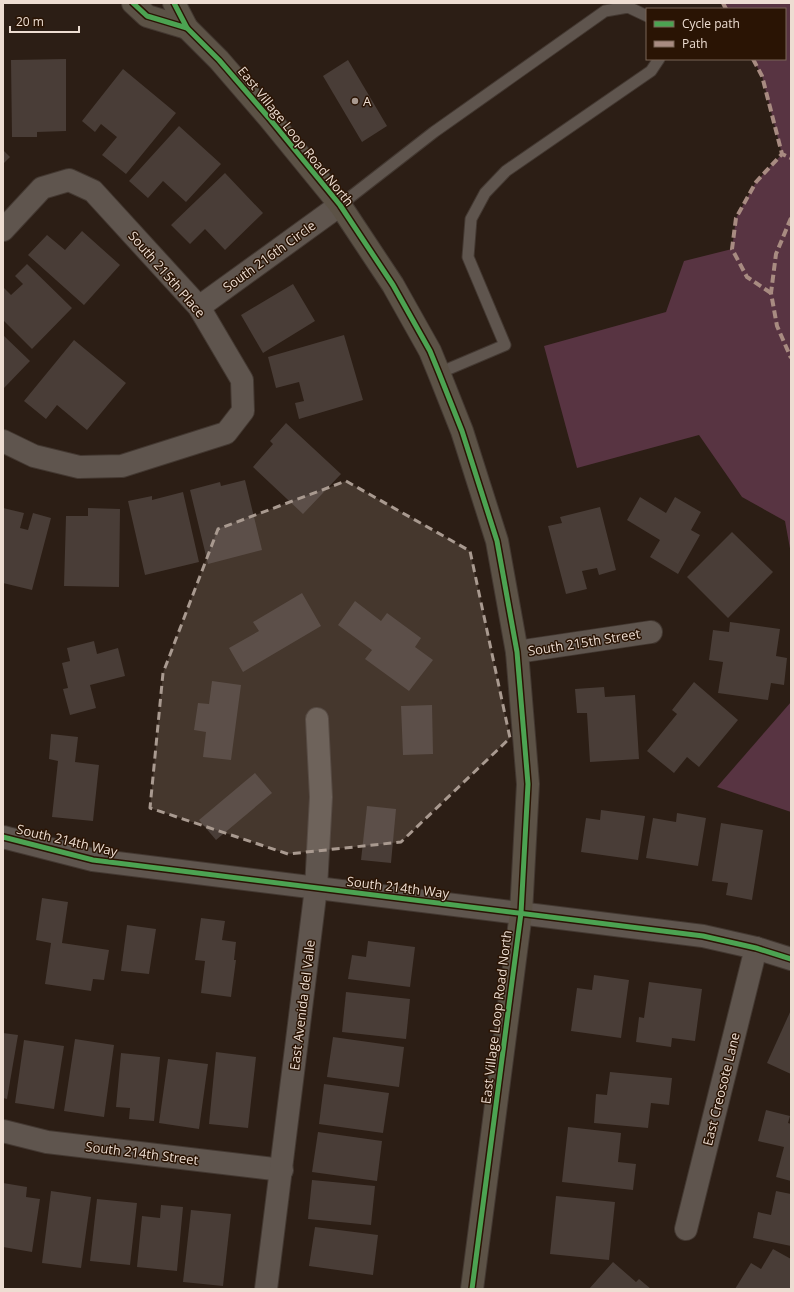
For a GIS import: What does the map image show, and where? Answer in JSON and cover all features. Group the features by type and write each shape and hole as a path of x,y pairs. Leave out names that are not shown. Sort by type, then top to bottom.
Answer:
{"street":[{"name":"East Village Loop Road North","path":"133,3 147,16 186,28"},
{"name":"East Village Loop Road North","path":"174,3 186,28 219,60 269,118 340,205 394,285 430,351 439,373 462,431 497,540 517,652 528,784 521,913 472,1289"},
{"name":"South 215th Place","path":"3,230 42,188 69,180 93,192 199,307 242,380 243,411 226,433 122,466 79,467 34,456 3,441"},
{"name":"South 216th Circle","path":"199,307 340,205"},
{"name":"South 215th Street","path":"517,652 651,632"},
{"name":"East Avenida del Valle","path":"266,1289 316,888 321,797 317,719"},
{"name":"South 214th Way","path":"3,837 93,860 703,936 756,948 791,959"},
{"name":"East Creosote Lane","path":"686,1229 756,948"},
{"name":"South 214th Street","path":"3,1132 47,1142 282,1170"}],"lane":[{"path":"340,205 434,132 605,11 628,7 646,16"},
{"path":"439,373 505,345 468,257 471,219 485,193 506,171 651,71 658,60"}],"highlighted area":[{"path":"346,481 470,551 510,738 401,842 288,854 150,808 163,673 218,529"}],"shaded area":[{"path":"723,3 791,3 791,554 785,521 742,497 699,435 577,468 544,346 666,312 684,261 732,249 736,218 756,182 782,154 762,76 754,60 786,60 786,8 726,8"},
{"path":"791,702 791,812 717,787"}],"building":[{"path":"66,59 66,131 37,132 37,137 12,137 11,60"},
{"name":"A","path":"348,60 387,126 362,142 323,76"},
{"path":"123,69 176,113 126,174 102,155 117,137 101,124 95,132 82,121"},
{"path":"179,126 221,164 186,202 163,181 148,198 129,181"},
{"path":"3,150 10,157 3,164"},
{"path":"225,173 263,213 225,250 205,229 190,244 171,225"},
{"path":"82,231 120,265 84,305 28,255 47,235 65,250"},
{"path":"27,264 72,308 32,349 3,320 3,287 11,295 23,284 15,276"},
{"path":"293,284 315,321 263,353 241,315"},
{"path":"3,335 30,361 3,389"},
{"path":"344,335 363,400 299,419 295,403 304,401 299,382 276,388 268,357"},
{"path":"74,340 126,383 87,430 57,405 46,419 24,401"},
{"path":"286,423 341,474 303,514 253,467 273,444 270,441"},
{"path":"245,480 262,550 208,564 190,490 220,482 221,486"},
{"path":"183,492 199,562 145,575 128,501 152,496 152,500"},
{"path":"640,497 666,513 675,497 701,512 691,530 700,535 678,574 650,557 660,540 627,520"},
{"path":"600,507 616,570 599,575 597,568 582,571 587,589 566,594 548,526 562,523 560,517"},
{"path":"3,508 24,513 20,528 28,530 33,513 51,518 32,590 3,583"},
{"path":"88,508 120,509 119,587 64,586 66,516 88,516"},
{"path":"732,532 773,572 728,618 687,577"},
{"path":"302,593 321,626 243,672 229,648 259,631 253,622"},
{"path":"355,601 381,621 387,613 421,638 415,647 433,660 409,691 365,659 372,650 338,625"},
{"path":"730,622 780,629 776,656 787,658 784,685 771,683 768,700 718,693 723,662 709,660 713,630 729,632"},
{"path":"94,641 97,654 118,648 125,676 90,685 96,708 70,715 63,689 68,688 62,663 70,661 67,648"},
{"path":"212,681 241,685 231,760 203,757 206,732 194,730 198,703 209,704"},
{"path":"694,682 738,720 699,767 687,757 674,773 647,751 677,714 672,710"},
{"path":"604,687 605,697 635,695 639,759 590,762 587,713 577,713 575,689"},
{"path":"432,705 433,754 403,755 401,706"},
{"path":"51,734 78,737 75,762 99,765 93,821 52,817 58,761 49,759"},
{"path":"255,773 272,793 216,840 199,820"},
{"path":"367,806 396,809 391,863 361,860"},
{"path":"601,810 645,816 638,860 581,852 586,818 600,820"},
{"path":"677,813 706,818 698,866 646,858 653,818 676,822"},
{"path":"721,823 763,830 752,900 726,895 728,883 712,881"},
{"path":"42,898 68,902 62,943 109,950 104,980 93,979 91,991 45,984 51,943 36,940"},
{"path":"201,918 225,921 222,940 236,942 234,960 236,960 231,997 201,993 205,961 195,960"},
{"path":"127,925 156,929 149,974 121,971"},
{"path":"368,941 415,947 410,987 348,979 352,955 366,957"},
{"path":"594,975 629,980 621,1038 571,1031 577,988 592,990"},
{"path":"649,982 702,989 695,1041 672,1038 671,1047 636,1042 639,1017 644,1018"},
{"path":"346,992 410,999 406,1039 342,1032"},
{"path":"791,1010 791,1074 767,1063"},
{"path":"3,1033 18,1035 7,1099 3,1098"},
{"path":"333,1037 404,1047 399,1087 327,1077"},
{"path":"75,1039 114,1045 104,1117 64,1111"},
{"path":"24,1040 64,1046 54,1109 15,1103"},
{"path":"216,1052 256,1057 248,1128 209,1124"},
{"path":"121,1053 160,1057 154,1121 129,1119 130,1108 116,1107"},
{"path":"168,1059 208,1064 199,1129 159,1123"},
{"path":"610,1072 672,1078 669,1105 651,1103 648,1128 594,1123 596,1094 607,1095"},
{"path":"324,1084 389,1093 383,1133 319,1124"},
{"path":"766,1110 790,1116 788,1123 791,1124 791,1181 776,1177 784,1147 758,1141"},
{"path":"568,1127 621,1133 618,1162 636,1164 633,1190 562,1182"},
{"path":"318,1132 382,1141 377,1181 312,1172"},
{"path":"312,1180 375,1186 371,1225 308,1219"},
{"path":"3,1183 27,1187 26,1197 40,1199 32,1252 3,1247"},
{"path":"51,1191 91,1197 81,1268 42,1263"},
{"path":"776,1191 791,1194 791,1246 753,1238 758,1212 771,1215"},
{"path":"556,1196 615,1202 609,1260 550,1254"},
{"path":"97,1199 137,1203 130,1265 90,1261"},
{"path":"161,1205 183,1207 177,1271 137,1267 142,1216 160,1218"},
{"path":"191,1210 231,1214 223,1286 183,1282"},
{"path":"315,1227 378,1235 373,1275 309,1266"},
{"path":"773,1249 791,1259 791,1289 735,1289 751,1263 761,1269"},
{"path":"613,1262 636,1282 639,1279 651,1289 589,1289"}],"marked path":[{"path":"723,3 726,8"},
{"path":"754,60 762,76 782,154 791,158"},
{"path":"771,293 747,277 732,249 736,218 756,182 782,154"},
{"path":"791,218 776,254 771,293 777,326 791,358"}],"cycle path":[{"path":"133,3 147,16 187,28"},
{"path":"174,3 187,28 219,60 269,118 340,205 393,285 430,351 439,373 462,431 497,541 517,652 528,784 521,913 472,1289"},
{"path":"3,837 93,860 703,936 756,948 791,959"}],"place":[{"name":"A","path":"355,101"}]}
